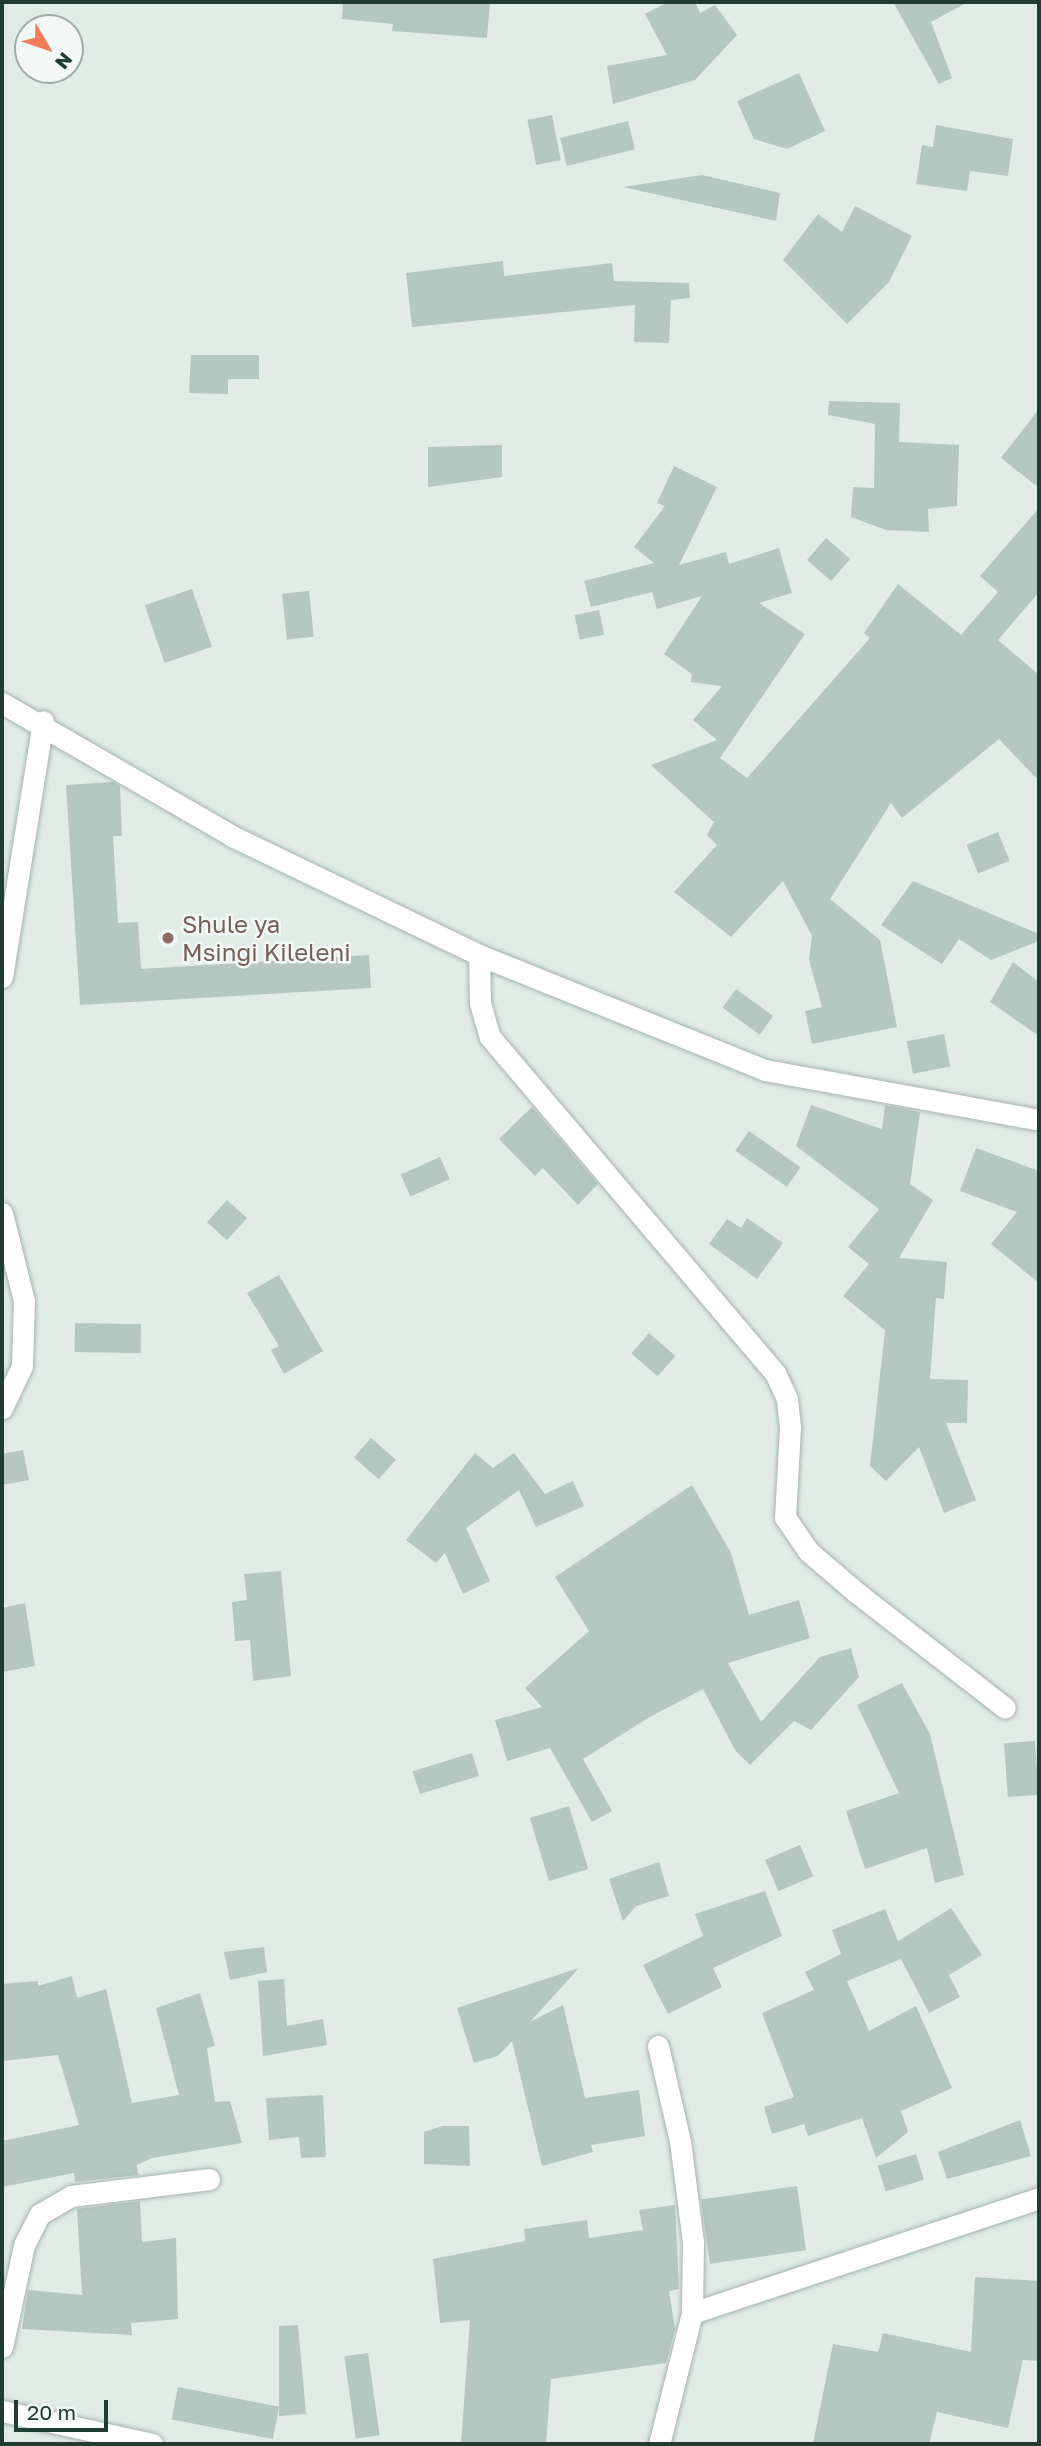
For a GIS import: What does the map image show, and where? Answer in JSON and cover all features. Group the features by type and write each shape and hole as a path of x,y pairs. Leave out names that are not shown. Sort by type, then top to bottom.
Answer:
{"street":[{"path":"2,703 43,721 232,836 479,955 765,1070 1039,1119"},
{"path":"2,977 43,721"},
{"path":"479,955 480,1003 490,1037 775,1373 790,1428 785,1517 818,1559 1005,1708"},
{"path":"2,1213 24,1301 22,1366 2,1408"},
{"path":"658,2046 688,2204 692,2312 659,2444"},
{"path":"2,2347 23,2245 40,2214 71,2196 209,2179"},
{"path":"692,2312 1039,2199"},
{"path":"2,2411 152,2444"}],"building":[{"path":"343,2 490,2 487,38 392,31 393,24 342,19"},
{"path":"668,2 695,2 700,13 715,5 737,35 695,80 613,104 607,66 667,55 645,14"},
{"path":"893,2 968,2 931,22 952,78 939,84"},
{"path":"799,73 825,131 787,149 754,139 737,101"},
{"path":"552,115 561,160 536,165 527,120"},
{"path":"628,121 635,149 567,166 560,138"},
{"path":"936,125 1013,139 1008,176 970,171 967,191 916,184 922,145 933,147"},
{"path":"702,175 780,193 776,221 623,187"},
{"path":"855,206 912,236 889,282 847,324 783,260 818,214 842,232"},
{"path":"503,261 504,276 612,263 614,281 689,283 690,298 671,300 669,343 634,342 635,305 412,327 406,273"},
{"path":"191,355 259,355 259,379 228,379 228,394 189,393"},
{"path":"829,401 900,403 899,442 959,445 957,506 928,509 929,532 886,530 851,517 853,487 874,488 875,424 828,415"},
{"path":"1039,409 1039,488 1001,458"},
{"path":"502,445 502,477 428,487 428,447"},
{"path":"674,466 717,487 679,565 726,552 729,564 779,548 792,593 759,603 805,634 720,758 747,778 870,638 864,633 898,584 961,635 998,592 980,576 1039,508 1039,592 998,640 1039,675 1039,781 999,739 902,818 891,803 830,899 880,940 897,1027 812,1044 805,1011 822,1007 809,960 812,936 783,881 731,937 674,892 717,845 707,835 714,822 651,765 717,740 693,720 722,686 691,682 692,674 664,654 702,596 657,609 652,592 591,607 584,581 654,563 634,547 665,506 657,503"},
{"path":"826,538 850,559 831,581 807,560"},
{"path":"192,589 212,647 165,663 145,605"},
{"path":"309,591 314,637 287,640 282,594"},
{"path":"599,610 604,634 580,640 575,615"},
{"path":"113,782 120,786 122,836 113,836 118,923 138,922 141,969 369,955 371,988 80,1005 66,785"},
{"path":"998,832 1010,861 978,873 966,845"},
{"path":"913,881 1039,934 1039,941 991,960 959,939 942,964 881,925"},
{"path":"1013,962 1039,982 1039,1036 990,1002"},
{"path":"736,989 773,1016 760,1035 722,1008"},
{"path":"944,1034 950,1066 913,1074 907,1041"},
{"path":"811,1105 882,1129 885,1105 920,1112 910,1184 933,1200 899,1258 947,1262 944,1299 936,1298 930,1379 968,1380 967,1423 946,1423 976,1500 944,1513 919,1447 886,1481 870,1466 885,1330 843,1296 869,1264 848,1247 879,1209 796,1146"},
{"path":"532,1107 598,1184 578,1205 543,1168 535,1176 499,1139"},
{"path":"749,1131 801,1167 787,1187 735,1151"},
{"path":"976,1148 1039,1171 1039,1283 991,1244 1017,1212 960,1191"},
{"path":"440,1157 450,1179 410,1196 401,1174"},
{"path":"227,1200 247,1218 227,1240 207,1222"},
{"path":"747,1218 783,1243 757,1279 709,1244 727,1219 741,1228"},
{"path":"279,1275 323,1351 284,1374 271,1350 279,1346 247,1293"},
{"path":"75,1323 141,1324 140,1353 74,1352"},
{"path":"649,1333 675,1356 658,1376 631,1353"},
{"path":"371,1438 396,1460 379,1479 354,1458"},
{"path":"23,1450 29,1480 2,1485 2,1454"},
{"path":"475,1453 493,1468 514,1453 545,1494 573,1481 584,1506 536,1527 519,1490 466,1528 490,1581 463,1594 445,1553 436,1563 406,1540"},
{"path":"692,1485 731,1553 749,1615 799,1600 810,1638 728,1663 761,1722 820,1657 851,1648 859,1677 811,1730 794,1721 750,1765 735,1750 703,1689 648,1718 583,1759 612,1811 592,1822 550,1748 507,1761 495,1720 542,1707 525,1688 589,1631 555,1577"},
{"path":"281,1571 291,1676 253,1681 250,1640 235,1641 232,1602 247,1600 244,1574"},
{"path":"25,1603 35,1666 2,1672 2,1608"},
{"path":"902,1683 930,1734 964,1875 935,1883 927,1848 865,1869 846,1811 899,1793 857,1705"},
{"path":"1035,1741 1039,1795 1008,1797 1004,1743"},
{"path":"472,1753 479,1776 420,1794 413,1771"},
{"path":"569,1806 588,1869 549,1881 530,1818"},
{"path":"800,1845 813,1876 778,1891 765,1860"},
{"path":"659,1862 669,1896 636,1906 623,1921 609,1879"},
{"path":"765,1891 782,1936 713,1968 722,1987 668,2014 643,1965 703,1936 695,1914"},
{"path":"951,1908 982,1955 949,1975 960,1997 929,2013 901,1959 847,1981 869,2031 916,2006 952,2088 901,2111 908,2132 876,2158 862,2118 808,2136 804,2124 772,2134 764,2107 794,2097 762,2013 814,1990 805,1972 841,1954 832,1930 885,1909 898,1941"},
{"path":"264,1947 267,1972 230,1980 224,1952"},
{"path":"579,1968 530,2022 563,2005 585,2098 639,2090 645,2136 591,2145 593,2152 542,2166 512,2041 498,2056 474,2063 457,2008"},
{"path":"72,1976 77,1998 106,1989 132,2103 179,2095 156,2008 200,1993 215,2046 207,2048 215,2102 230,2101 242,2143 152,2158 137,2165 138,2175 75,2182 74,2173 2,2187 2,2141 79,2125 58,2055 2,2061 2,1984 38,1981 38,1986"},
{"path":"284,1979 287,2026 323,2019 327,2045 263,2056 258,1981"},
{"path":"323,2095 326,2157 301,2158 299,2137 269,2140 266,2098"},
{"path":"1020,2120 1031,2156 947,2179 938,2152"},
{"path":"443,2126 469,2126 470,2166 424,2164 424,2132"},
{"path":"916,2154 924,2180 886,2192 878,2166"},
{"path":"797,2186 806,2250 710,2264 701,2199"},
{"path":"140,2201 142,2242 176,2238 178,2319 131,2323 132,2335 22,2329 28,2290 82,2295 77,2209"},
{"path":"675,2205 679,2289 669,2291 675,2329 666,2363 551,2379 546,2444 461,2444 470,2320 440,2323 433,2259 525,2241 524,2229 587,2220 589,2238 643,2230 639,2210"},
{"path":"975,2277 1039,2281 1039,2361 1023,2360 1008,2428 937,2412 929,2444 813,2444 833,2344 878,2352 883,2333 971,2352"},
{"path":"298,2325 306,2414 279,2416 279,2326"},
{"path":"368,2353 380,2435 356,2439 344,2356"},
{"path":"178,2387 279,2407 273,2439 172,2419"}],"place":[{"name":"Shule ya Msingi Kileleni","path":"168,938"}]}
